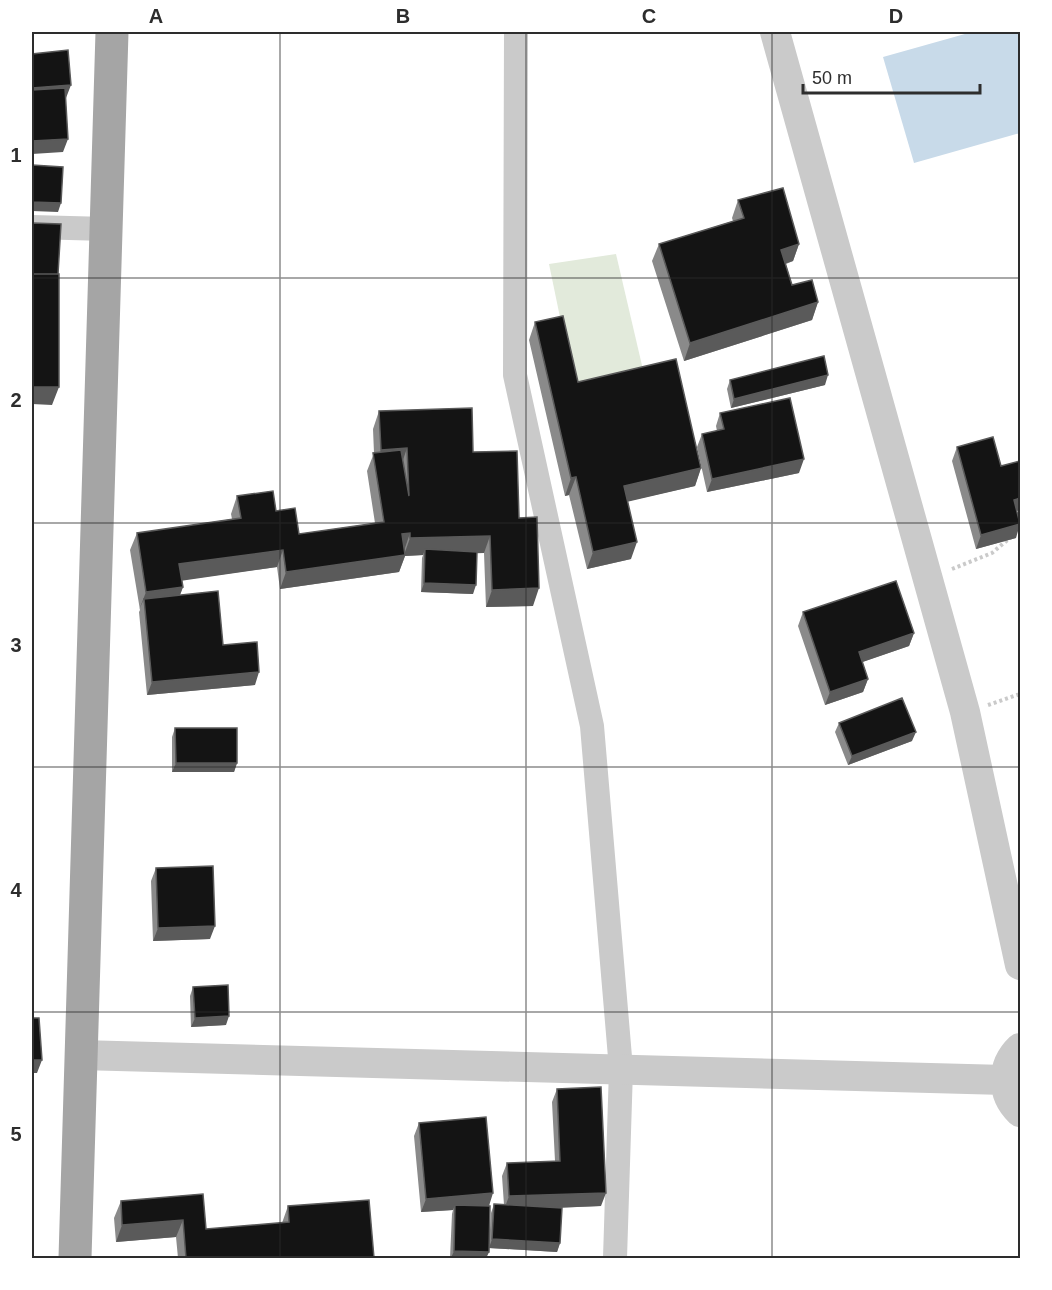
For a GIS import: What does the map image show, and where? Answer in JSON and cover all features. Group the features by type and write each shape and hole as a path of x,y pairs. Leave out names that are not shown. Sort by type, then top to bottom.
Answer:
{"main road":[{"path":"75,1258 112,32"}],"street":[{"path":"516,32 514,375 592,726 621,1069 615,1258"},
{"path":"774,32 964,712 1020,966"},
{"path":"32,227 107,229"},
{"path":"1020,1048 1007,1066 1005,1080 1008,1094 1020,1112"},
{"path":"80,1055 1005,1080"}],"path":[{"path":"927,577 992,553 1014,535"}],"green space":[{"path":"616,254 644,374 574,385 549,264"}],"water":[{"path":"972,32 1020,32 1020,133 914,163 883,57"}],"building":[{"path":"68,50 71,85 32,88 32,54"},
{"path":"65,88 68,139 32,141 32,90"},
{"path":"32,165 63,167 61,203 32,202"},
{"path":"783,188 799,244 781,250 792,285 812,280 818,302 690,343 659,244 744,218 738,200"},
{"path":"32,223 61,224 58,274 32,274"},
{"path":"32,274 59,274 59,387 32,387"},
{"path":"563,316 578,382 676,359 701,468 624,486 637,542 593,552 576,477 571,478 535,322"},
{"path":"824,356 828,375 734,399 730,380"},
{"path":"790,398 804,459 712,479 702,434 724,429 720,413"},
{"path":"472,408 473,452 517,451 519,518 537,517 539,588 492,590 490,536 410,538 410,533 402,534 405,555 286,572 283,550 179,564 183,587 146,592 137,533 241,518 237,496 273,491 276,511 295,508 299,534 384,522 373,453 401,450 409,496 407,448 381,450 379,411"},
{"path":"993,437 1001,466 1020,461 1020,498 1014,500 1020,524 981,535 957,447"},
{"path":"425,549 477,552 476,585 424,583"},
{"path":"896,581 914,633 859,652 868,679 830,692 803,612"},
{"path":"218,591 223,645 257,642 259,672 152,682 144,599"},
{"path":"902,698 916,732 852,756 839,723"},
{"path":"175,728 237,728 237,763 176,763"},
{"path":"213,866 215,926 158,928 156,868"},
{"path":"228,985 229,1016 195,1018 193,987"},
{"path":"32,1018 39,1018 42,1060 32,1060"},
{"path":"601,1087 606,1193 509,1196 507,1163 560,1161 557,1089"},
{"path":"486,1117 493,1193 426,1199 419,1123"},
{"path":"203,1194 206,1229 289,1222 288,1206 369,1200 374,1258 186,1258 183,1220 122,1225 121,1201"},
{"path":"494,1204 562,1208 560,1243 492,1239"},
{"path":"455,1205 490,1206 489,1252 454,1251"}]}
